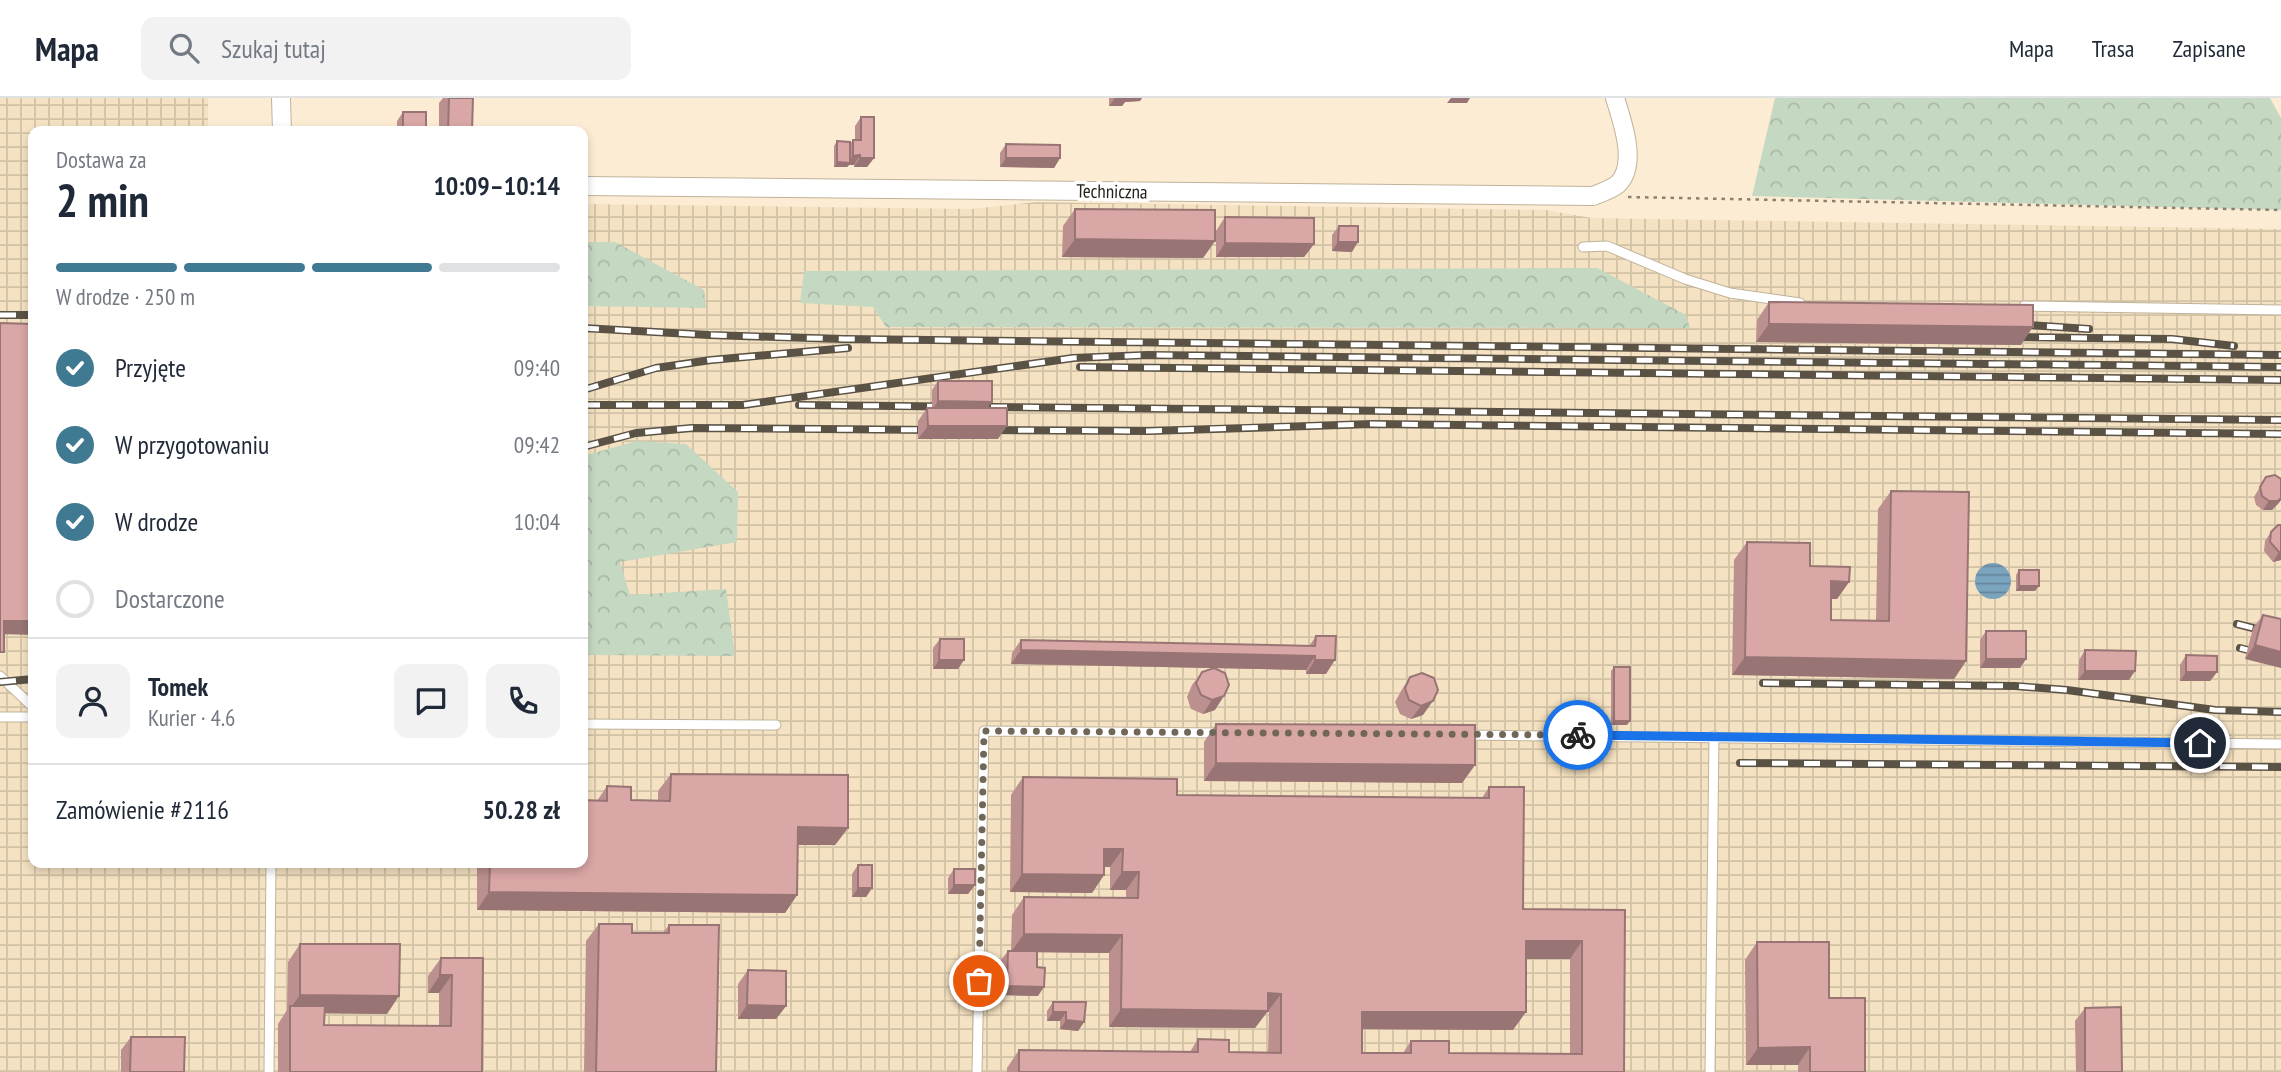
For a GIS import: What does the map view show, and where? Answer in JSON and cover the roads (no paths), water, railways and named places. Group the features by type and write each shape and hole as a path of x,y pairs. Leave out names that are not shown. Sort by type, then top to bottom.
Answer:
{"street":[{"path":"281,98 282,126"},
{"name":"Techniczna","path":"588,186 1593,197 1618,184 1629,167 1625,129 1615,98"}],"lane":[{"path":"1583,247 1607,246 1685,279 1730,293 1808,303"},
{"path":"2009,305 2281,310"},
{"path":"0,676 28,702"},
{"path":"0,717 28,717"},
{"path":"588,724 776,725"},
{"path":"978,1072 984,731 1232,733"},
{"path":"1452,734 2281,744"},
{"path":"1710,1072 1714,736"},
{"path":"269,1072 271,868"}],"water":[{"path":"1993,563 2006,568 2011,581 2006,594 1993,599 1980,594 1975,581 1980,568"}],"railway":[{"path":"0,315 28,315"},
{"path":"2015,324 2089,329"},
{"path":"588,328 844,339 2281,355"},
{"path":"2007,337 2172,339 2234,346"},
{"path":"588,388 656,368 711,360 848,348"},
{"path":"588,405 743,405 1073,358 1147,355 2281,367"},
{"path":"1080,367 2281,380"},
{"path":"799,405 2281,420"},
{"path":"986,430 1149,431 1372,424 2281,434"},
{"path":"588,446 636,433 692,428 937,430"},
{"path":"2237,624 2281,635"},
{"path":"2240,648 2281,659"},
{"path":"0,682 28,679"},
{"path":"1763,683 2015,686 2067,690 2215,710 2281,712"},
{"path":"1740,763 2281,767"}]}
